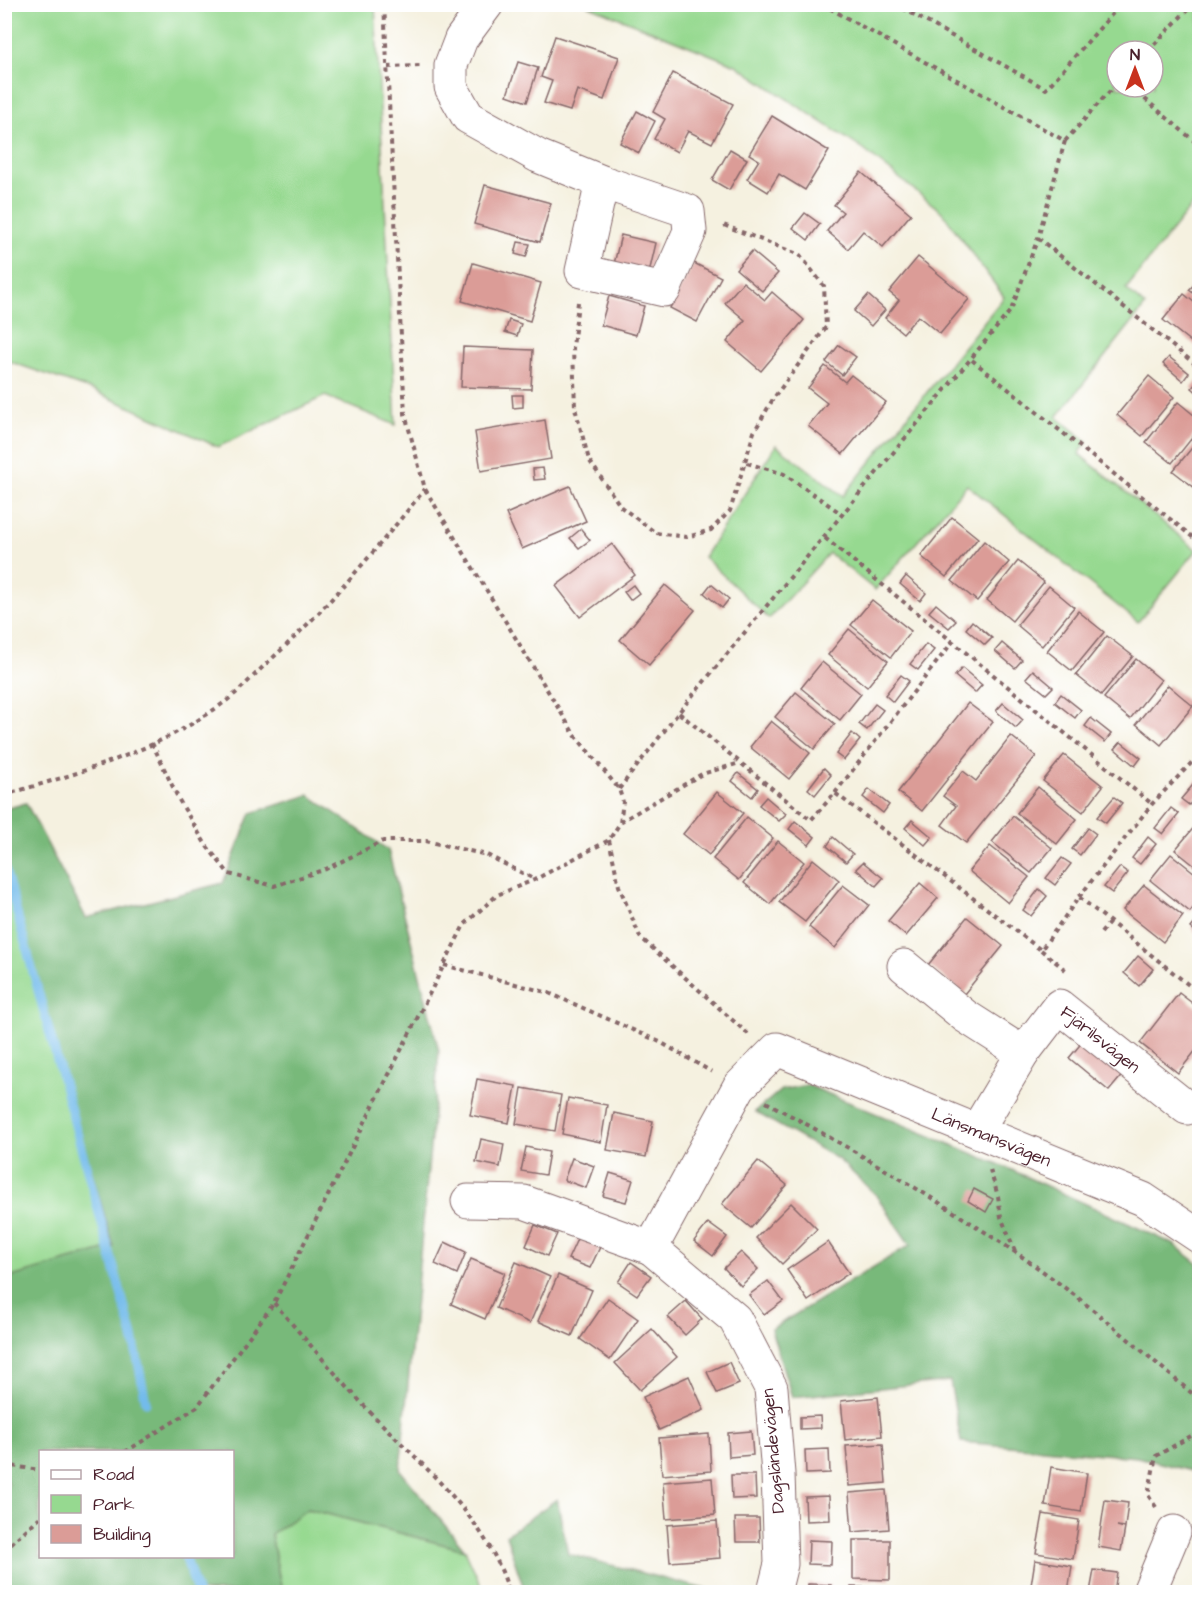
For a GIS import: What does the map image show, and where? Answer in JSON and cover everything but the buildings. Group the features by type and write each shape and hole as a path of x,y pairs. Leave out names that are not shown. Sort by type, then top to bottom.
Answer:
{"street":[{"path":"488,4 461,39 451,65 451,87 468,117 538,156 602,182 688,211 690,231 664,290 582,271 602,182"},
{"path":"904,966 965,1016 1023,1053"},
{"name":"Fjärilsvägen","path":"977,1130 1023,1053 1059,1006 1187,1108"},
{"path":"651,1248 739,1087 777,1049"},
{"name":"Länsmansvägen","path":"777,1049 1143,1199 1200,1237"},
{"name":"Dagsländevägen","path":"468,1202 524,1202 651,1248 735,1319 771,1388 778,1474 781,1563 774,1593"},
{"path":"1149,1593 1174,1532"}],"path":[{"path":"128,1450 197,1407 274,1304 464,925 497,895 534,880 609,840 620,823 623,802 619,789 574,734 425,489 405,414 384,4"},
{"path":"822,4 1065,141"},
{"path":"895,4 1046,89 1121,4"},
{"path":"1159,39 1193,4"},
{"path":"619,789 679,712 1011,310 1038,238 1065,141 1105,96"},
{"path":"1145,99 1200,146"},
{"path":"582,271 573,348 575,408 589,460 621,507 656,533 687,537 711,530 730,511 747,463 754,432 773,399 826,327 824,286 800,255 688,211"},
{"path":"1038,238 1200,368"},
{"path":"972,360 1200,543"},
{"path":"747,463 784,474 842,514"},
{"path":"4,795 92,769 179,731 223,704 348,584 425,489"},
{"path":"825,537 954,640 1152,804"},
{"path":"679,712 811,820 835,793 954,640"},
{"path":"152,743 179,800 206,845 229,874 274,886 326,869 383,841 426,841 487,855 534,880"},
{"path":"1041,950 1079,897 1152,804 1200,753"},
{"path":"620,823 702,774 740,763"},
{"path":"835,793 1068,972"},
{"path":"609,840 619,885 640,937 742,1031 777,1049"},
{"path":"1079,897 1200,994"},
{"path":"1101,933 1110,922"},
{"path":"444,965 549,993 660,1041 843,1144 1016,1252 1082,1301 1200,1400"},
{"path":"977,1130 998,1196 1001,1217 1016,1252"},
{"path":"274,1304 338,1378 471,1517 504,1576 509,1593"},
{"path":"1174,1532 1148,1495 1156,1456 1200,1431"},
{"path":"4,1465 39,1470"},
{"path":"4,1550 39,1518"}],"green space":[{"path":"5,4 375,5 396,425 325,396 218,447 92,390 5,360"},
{"path":"587,5 1199,5 1199,196 1126,289 1145,306 1057,417 1087,442 1079,454 1197,550 1138,622 967,485 875,590 829,553 769,619 704,557 776,445 843,496 1004,297 942,212 864,150 736,65"},
{"path":"309,795 388,850 439,1051 400,1470 465,1550 308,1509 271,1534 282,1592 5,1592 4,1489 9,1484 4,1476 5,1279 114,1247 5,881 5,809 26,803 86,918 223,883 251,813"},
{"path":"4,881 114,1248 5,1279 4,1279"},
{"path":"807,1085 1003,1166 1173,1244 1199,1264 1199,1473 1137,1457 961,1442 950,1381 792,1397 771,1329 910,1245 876,1195 838,1159 755,1112 781,1090"},
{"path":"557,1499 568,1554 716,1592 525,1592 506,1535"},
{"path":"308,1509 465,1550 484,1592 282,1592 271,1534"}],"waterway":[{"path":"4,866 133,1337 146,1402"},
{"path":"186,1558 197,1592"}]}
